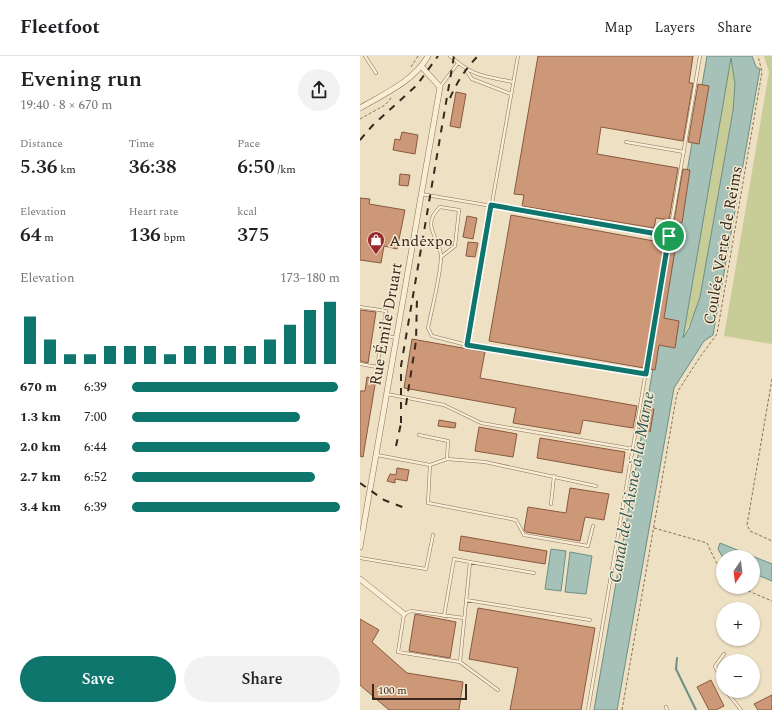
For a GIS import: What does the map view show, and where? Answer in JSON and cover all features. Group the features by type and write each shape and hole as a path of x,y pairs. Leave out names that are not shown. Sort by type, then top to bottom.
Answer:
{"street":[{"path":"360,108 411,77 422,67 428,56"},
{"path":"422,67 440,87"},
{"name":"Rue Émile Druart","path":"360,547 440,87"},
{"path":"360,579 404,614"}],"lane":[{"path":"365,56 376,73"},
{"path":"450,56 466,70 472,79 511,94"},
{"path":"467,345 518,56"},
{"path":"588,710 700,56"},
{"path":"440,87 458,63"},
{"path":"466,70 481,76 513,82"},
{"path":"626,142 684,152"},
{"path":"421,194 669,236"},
{"path":"441,257 455,246 459,210 440,207 433,213 431,227 441,257 428,328 432,336 467,345 646,374"},
{"path":"360,307 386,311 377,367 360,364"},
{"path":"383,335 396,338"},
{"path":"386,394 444,405 481,423 633,449"},
{"path":"419,435 448,441 447,459"},
{"path":"376,454 430,464 447,459 485,462 596,486"},
{"path":"430,464 428,503 516,520 524,535 588,546 593,526"},
{"path":"551,504 554,476"},
{"path":"360,558 426,569 433,535"},
{"path":"444,616 454,559 534,573"},
{"path":"460,662 470,562"},
{"path":"466,600 590,620"},
{"path":"464,618 411,611 404,614 398,652 460,662 498,690"},
{"path":"731,698 740,710"}],"path":[{"path":"410,69 418,56"},
{"name":"Coulée Verte de Reims","path":"622,710 678,390 717,334 762,72 758,56"},
{"path":"360,119 385,105 396,93"},
{"path":"772,379 747,525 750,531 772,541"},
{"path":"653,528 707,543 716,562"},
{"path":"756,594 772,601"}],"green space":[{"path":"764,56 772,56 772,344 724,336 769,72"},
{"path":"731,57 735,84 733,111 701,293 694,314 682,339"}],"water":[{"path":"707,56 752,56 756,67 760,69 713,335 704,341 674,388 617,710 594,710","holes":["731,58 735,84 733,111 700,297 689,328 683,338"]},
{"path":"720,543 737,550 719,550"},
{"path":"551,549 566,551 561,591 545,589"},
{"path":"570,552 592,556 586,594 565,592"},
{"path":"760,559 772,564 772,581 760,576"}],"building":[{"path":"538,56 693,56 689,83 693,83 683,141 601,127 597,154 678,168 669,220 656,218 654,228 522,206 524,195 514,194"},
{"path":"698,84 709,86 699,144 688,142"},
{"path":"456,92 466,94 460,128 450,126"},
{"path":"402,132 418,135 415,154 393,150 395,139 400,140"},
{"path":"683,169 690,170 682,223 674,221"},
{"path":"400,174 410,175 408,186 399,185"},
{"path":"360,198 370,199 369,204 405,210 397,249 384,246 381,263 360,260"},
{"path":"511,215 665,243 644,368 489,341"},
{"path":"467,216 477,218 473,239 463,237"},
{"path":"468,242 478,243 475,257 466,256"},
{"path":"671,243 676,244 664,318 679,321 675,348 659,345 655,370 649,369"},
{"path":"360,310 376,312 368,363 360,361"},
{"path":"412,339 485,352 480,378 637,406 633,428 583,420 580,434 513,423 516,408 404,388"},
{"path":"367,377 376,379 363,457 360,456 360,391 365,391"},
{"path":"643,407 654,409 650,432 639,429"},
{"path":"439,420 456,423 455,428 438,426"},
{"path":"479,427 517,434 513,457 475,451"},
{"path":"540,438 625,452 622,473 537,458"},
{"path":"397,468 409,470 407,481 395,479 395,483 387,481 390,474 396,475"},
{"path":"570,488 609,494 604,520 585,517 580,541 526,532 524,530 528,507 566,513"},
{"path":"461,536 547,551 545,564 459,550"},
{"path":"478,608 595,628 581,710 510,710 518,668 469,659"},
{"path":"415,614 456,622 450,658 409,651"},
{"path":"360,619 379,630 372,642 407,673 463,682 459,710 389,710 360,685"},
{"path":"711,680 716,690 716,698 720,698 724,706 716,710 709,710 697,687"},
{"path":"772,695 772,710 758,710 754,704"}],"waterway":[{"path":"677,658 676,669 696,710"}],"railway":[{"path":"360,140 373,125 417,85 438,56"},
{"path":"401,423 401,366 454,56"},
{"path":"450,98 462,76 478,56"},
{"path":"406,405 416,341 417,298"},
{"path":"396,446 402,419"},
{"path":"360,483 384,500 405,508"}],"place":[{"name":"Andexpo","path":"376,255"}],"route":[{"path":"491,205 669,236 646,374 467,345 491,205"}],"water label":[{"name":"Canal de l'Aisne à la Marne","path":"631,487"}]}
